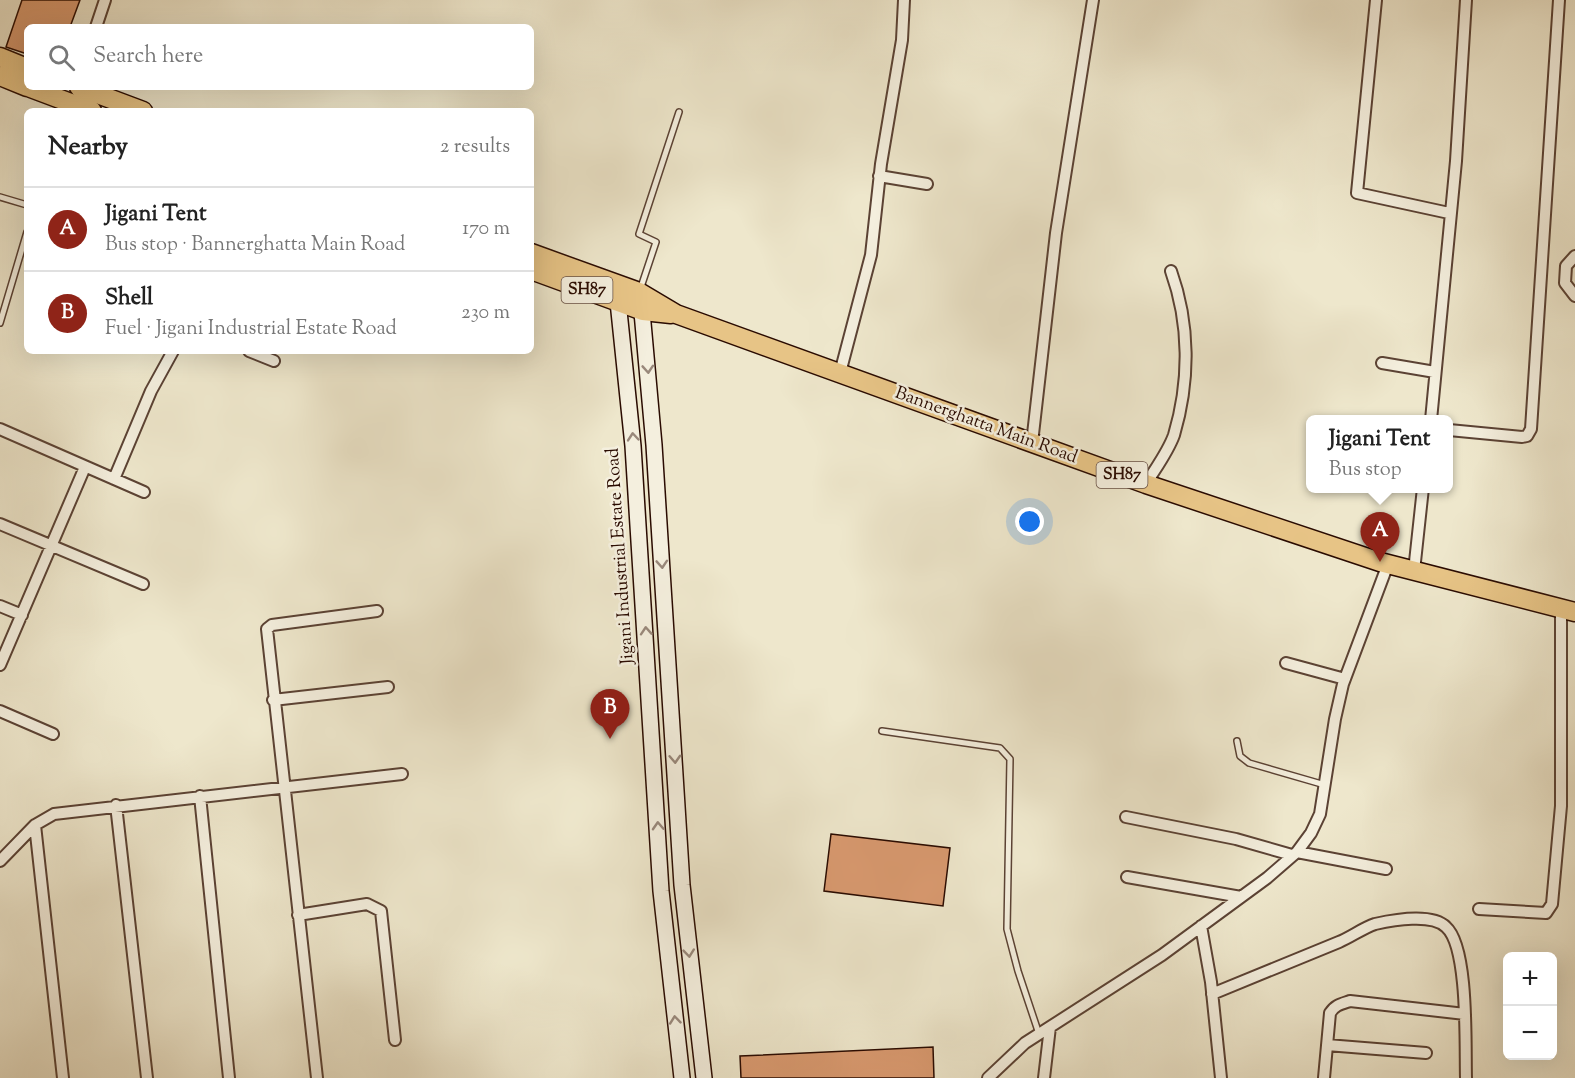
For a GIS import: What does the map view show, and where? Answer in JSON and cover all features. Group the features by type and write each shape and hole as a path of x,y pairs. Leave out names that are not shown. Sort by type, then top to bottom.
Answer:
{"main road":[{"path":"0,57 24,67"},
{"path":"0,76 24,85"},
{"path":"33,90 62,106"},
{"path":"87,90 135,108"},
{"name":"Bannerghatta Main Road","path":"534,254 639,292 676,315 1146,484 1388,564 1568,610"},
{"name":"Bannerghatta Main Road","path":"534,271 643,311 676,315"},
{"name":"Jigani Industrial Estate Road","path":"615,283 620,302 638,505 661,891 682,1078"},
{"path":"639,292 643,311 682,885 704,1078"}],"street":[{"path":"97,24 105,0"},
{"path":"840,373 871,255 879,176 902,40 904,0"},
{"path":"1032,443 1056,233 1094,0"},
{"path":"1376,0 1357,193 1449,213"},
{"path":"1431,415 1449,213 1456,162 1466,0"},
{"path":"1453,430 1522,437 1527,436 1531,429 1559,0"},
{"path":"879,176 927,184"},
{"path":"1575,256 1566,266 1565,283 1575,296"},
{"path":"1146,484 1173,437 1186,370 1186,324 1171,271"},
{"path":"114,479 151,391 171,354"},
{"path":"256,354 274,361"},
{"path":"1382,363 1435,372"},
{"path":"0,429 144,492"},
{"path":"0,665 85,467"},
{"path":"1414,571 1423,493"},
{"path":"0,524 143,584"},
{"path":"988,1078 1039,1034 1162,955 1241,897 1294,853 1311,833 1320,814 1335,719 1345,679 1388,564"},
{"path":"0,606 22,615"},
{"path":"1479,909 1546,913 1552,904 1561,806 1568,610"},
{"path":"317,1078 266,633 268,626 377,611"},
{"path":"1286,663 1345,679"},
{"path":"273,700 388,687"},
{"path":"0,711 53,734"},
{"path":"0,861 35,825 54,814 116,805 402,774"},
{"path":"200,796 229,1078"},
{"path":"116,805 147,1078"},
{"path":"1126,817 1294,853 1386,868"},
{"path":"35,825 63,1078"},
{"path":"1127,877 1241,897"},
{"path":"298,915 367,904 381,911 395,1040"},
{"path":"1212,994 1345,939 1373,925 1394,921 1429,920 1446,926 1455,940 1465,995 1466,1078"},
{"path":"1201,926 1212,994 1221,1078"},
{"path":"1324,1078 1334,1007 1350,1001 1465,1014"},
{"path":"1044,1078 1050,1027"},
{"path":"1327,1044 1426,1053"}],"lane":[{"path":"639,292 656,242 639,234 679,112"},
{"path":"0,197 24,204"},
{"path":"0,323 24,242"},
{"path":"882,731 1000,748 1010,759 1007,928 1039,1034"},
{"path":"1237,741 1240,756 1249,763 1326,785"}],"building":[{"path":"22,0 80,0 71,24 24,24 24,53 6,47"},
{"path":"831,834 950,848 943,906 824,891"},
{"path":"933,1047 934,1078 741,1078 740,1056"}],"place":[{"name":"Jigani Tent","path":"1380,562"},
{"name":"Shell","path":"610,739"}]}
